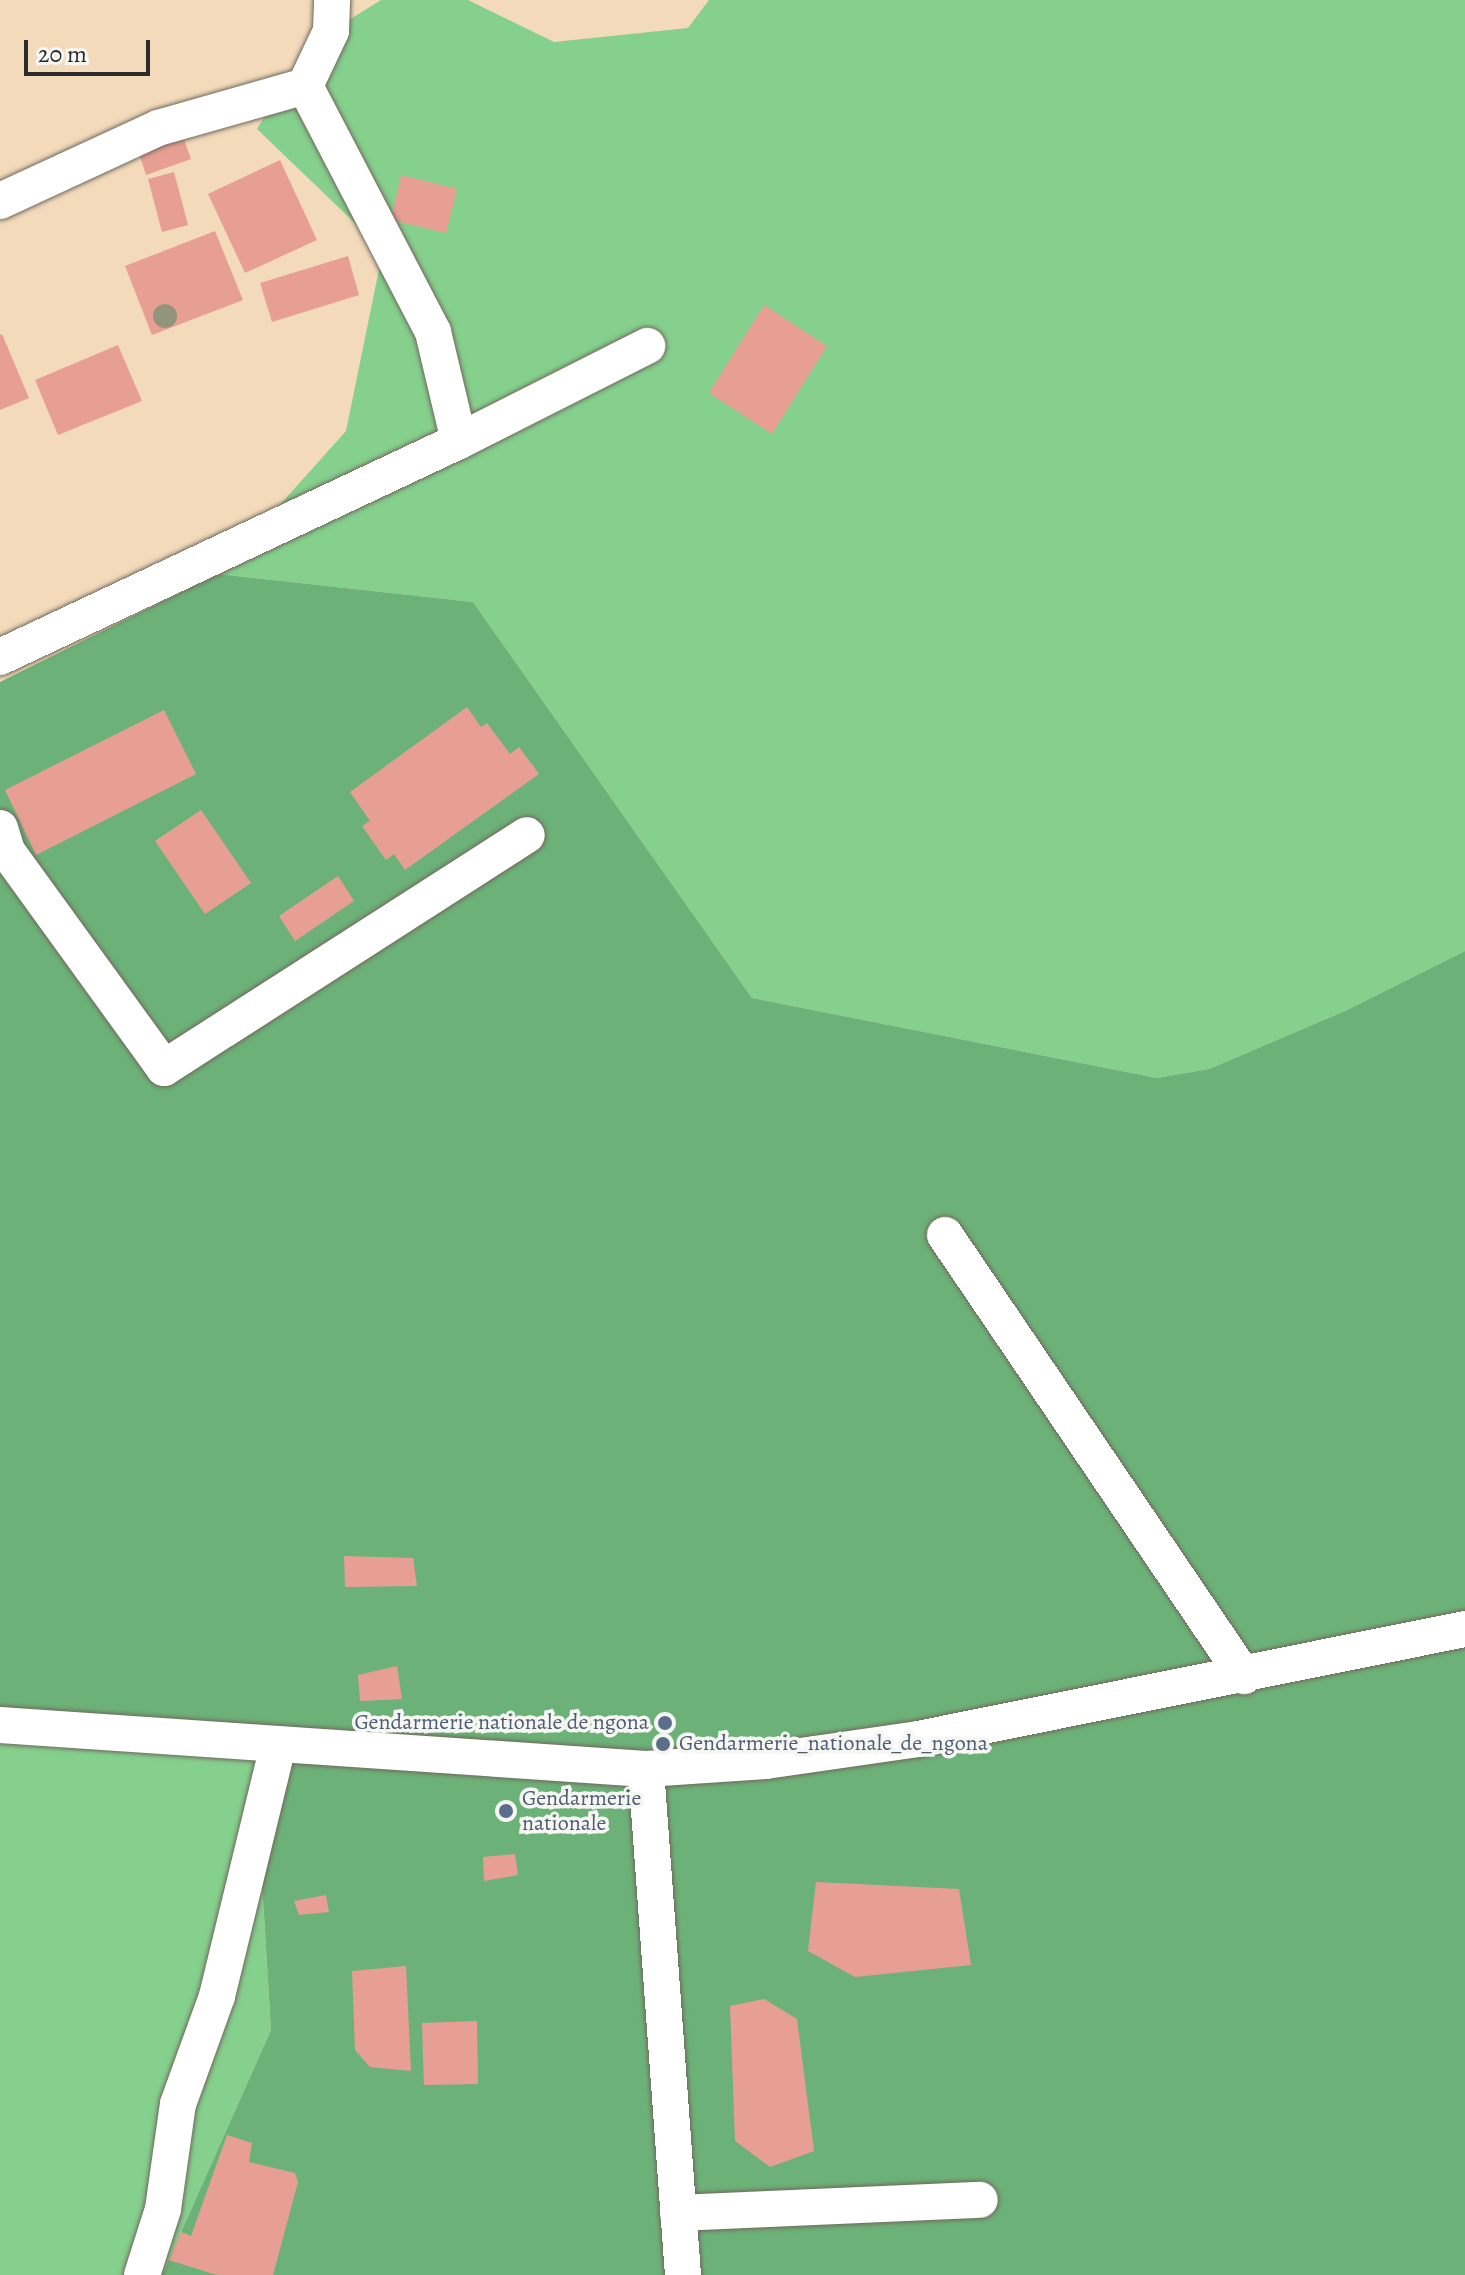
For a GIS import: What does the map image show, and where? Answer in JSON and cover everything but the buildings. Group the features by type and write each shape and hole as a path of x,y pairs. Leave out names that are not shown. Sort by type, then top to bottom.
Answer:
{"street":[{"path":"0,201 158,128 305,86 331,31 332,0"},
{"path":"305,86 433,332 459,441"},
{"path":"0,657 459,441 647,346"},
{"path":"0,828 7,851 164,1068 527,835"},
{"path":"945,1235 1244,1676"},
{"path":"0,1725 646,1769 766,1761 918,1739 1244,1676 1465,1629"},
{"path":"142,2275 163,2209 178,2104 217,1996 278,1745"},
{"path":"646,1769 683,2275"},
{"path":"678,2213 980,2200"}],"green space":[{"path":"381,0 468,0 554,42 688,28 709,0 1465,0 1465,951 1345,1011 1209,1069 1157,1078 752,998 473,602 218,574 346,431 383,250 257,129 307,46"},
{"path":"218,574 473,602 752,998 1157,1078 1209,1069 1345,1011 1465,951 1465,2275 162,2275 271,2030 263,1898 263,1751 0,1732 0,682"},
{"path":"0,1732 263,1750 263,1898 271,2030 162,2275 0,2275"}],"place":[{"name":"Gendarmerie nationale de ngona","path":"665,1723"},
{"name":"Gendarmerie_nationale_de_ngona","path":"663,1744"},
{"name":"Gendarmerie nationale","path":"506,1811"}]}
